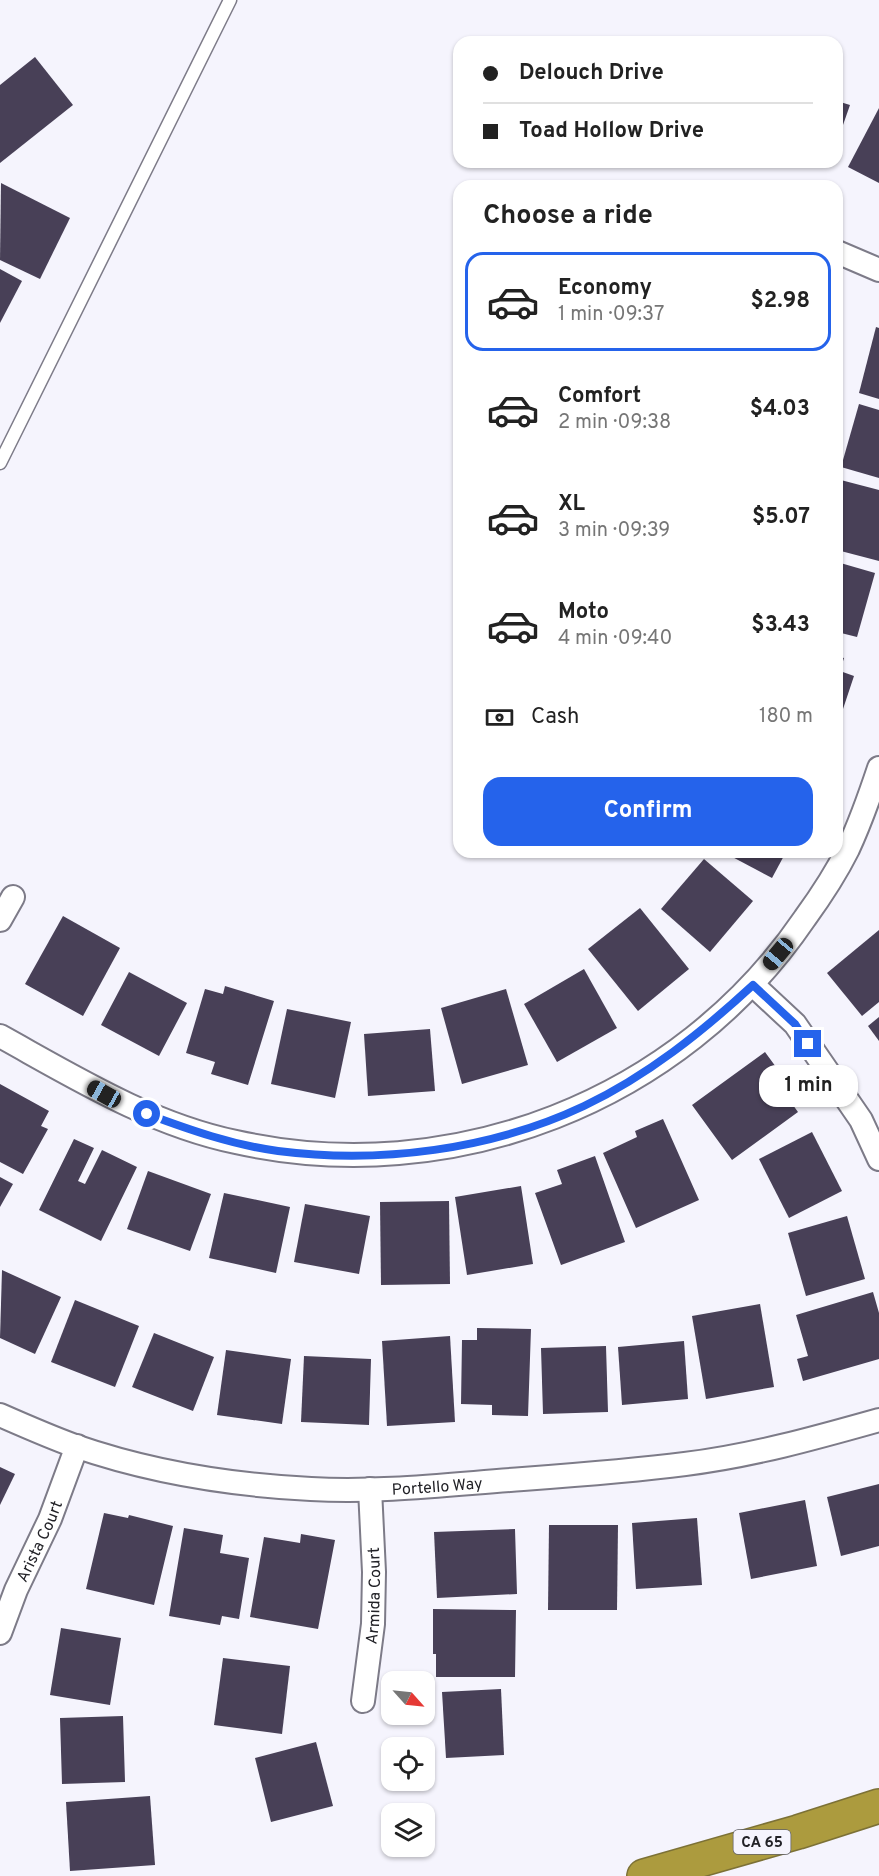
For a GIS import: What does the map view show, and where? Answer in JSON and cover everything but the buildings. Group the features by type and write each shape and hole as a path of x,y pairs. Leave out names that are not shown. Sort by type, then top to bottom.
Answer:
{"highway":[{"name":"CA 65","path":"644,1876 879,1806"}],"street":[{"path":"843,255 879,270"},
{"path":"843,857 879,768"},
{"path":"0,1036 104,1094 147,1114 190,1130 276,1151 326,1155 424,1152 483,1141 584,1106 673,1053 716,1019 753,985 791,939 842,858"},
{"path":"0,920 13,897"},
{"path":"753,985 795,1024 861,1120 879,1159"},
{"name":"Portello Way","path":"0,1415 77,1446 138,1463 200,1477 313,1490 430,1486 686,1464 754,1452 879,1420"},
{"name":"Arista Court","path":"0,1633 16,1590 53,1510 77,1446"},
{"name":"Armida Court","path":"363,1701 373,1624 374,1572 370,1489"}],"lane":[{"path":"0,463 230,0"}],"route":[{"path":"147,1114 190,1130 276,1151 326,1155 424,1152 483,1141 584,1106 673,1053 716,1019 753,985 795,1024 808,1044"}]}
